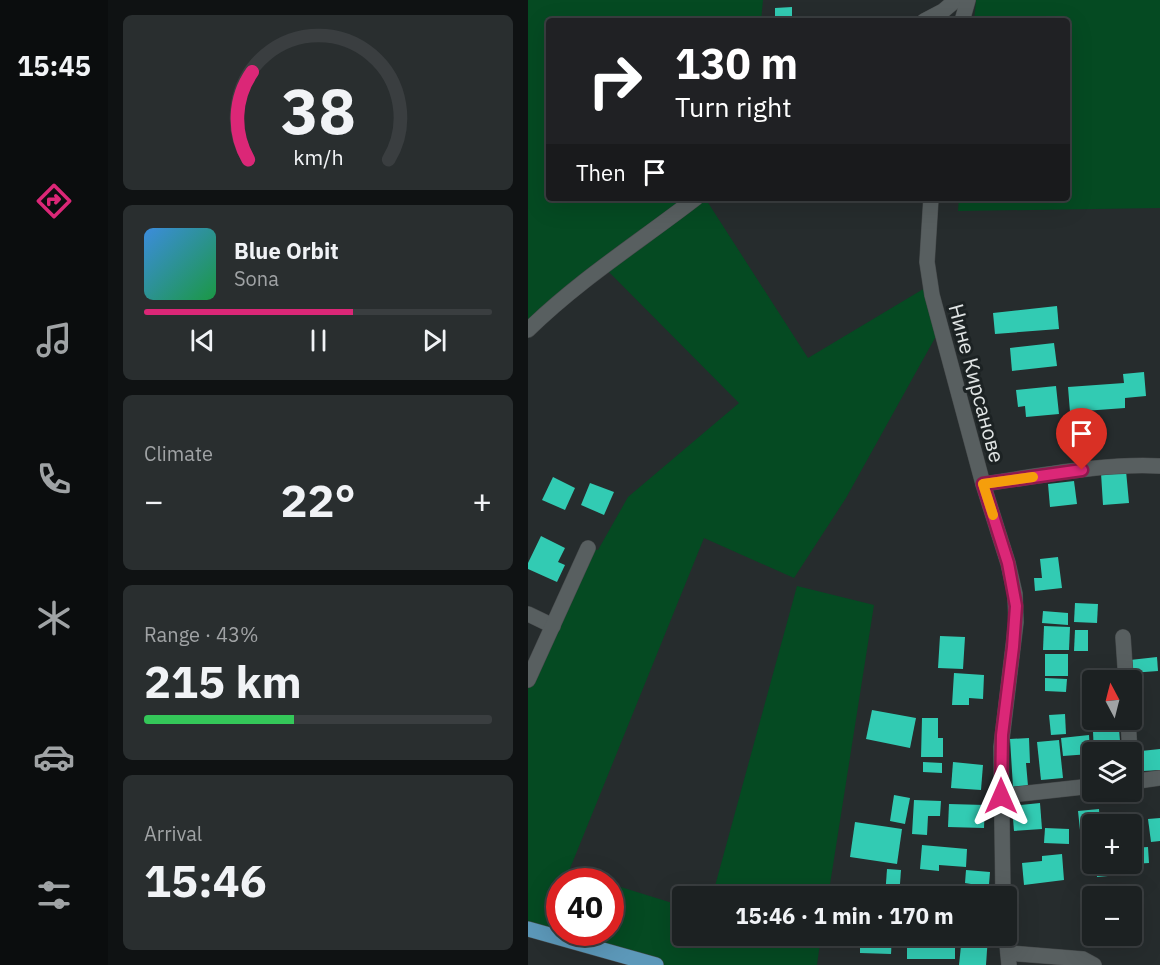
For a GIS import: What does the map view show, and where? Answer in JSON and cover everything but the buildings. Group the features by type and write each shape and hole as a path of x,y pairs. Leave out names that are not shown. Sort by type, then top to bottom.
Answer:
{"main road":[{"path":"528,929 656,965"}],"street":[{"path":"930,18 956,0"},
{"path":"963,18 968,0"},
{"path":"528,330 547,311 603,266 692,201"},
{"name":"Нине Кирсанове","path":"931,201 927,262 932,295 983,484 1010,570 1016,606 1001,739 1004,886"},
{"path":"983,484 1082,470 1143,465 1160,466"},
{"path":"528,680 588,548"},
{"path":"528,614 553,626"},
{"path":"1123,637 1125,670"},
{"path":"1142,781 1160,778"},
{"path":"1001,796 1082,787"},
{"path":"1009,959 1083,959 1089,960 1094,965"}],"green space":[{"path":"528,0 763,0 761,18 546,18 546,201 707,201 808,358 925,288 940,329 846,498 794,578 704,538 570,868 546,868 546,934 528,929 528,680 588,548 598,550 628,497 739,403 603,266 528,332"},
{"path":"976,0 1160,0 1160,208 958,211 959,201 1070,201 1070,18 974,18"},
{"path":"797,586 874,605 830,886 715,886"},
{"path":"624,888 672,903 672,946 820,946 817,965 656,965 588,946 624,946"}],"slow traffic":[{"path":"993,515 983,484 1033,477"}],"route":[{"path":"1001,796 1001,747 1016,606 1012,577 983,484 1082,470"}]}
